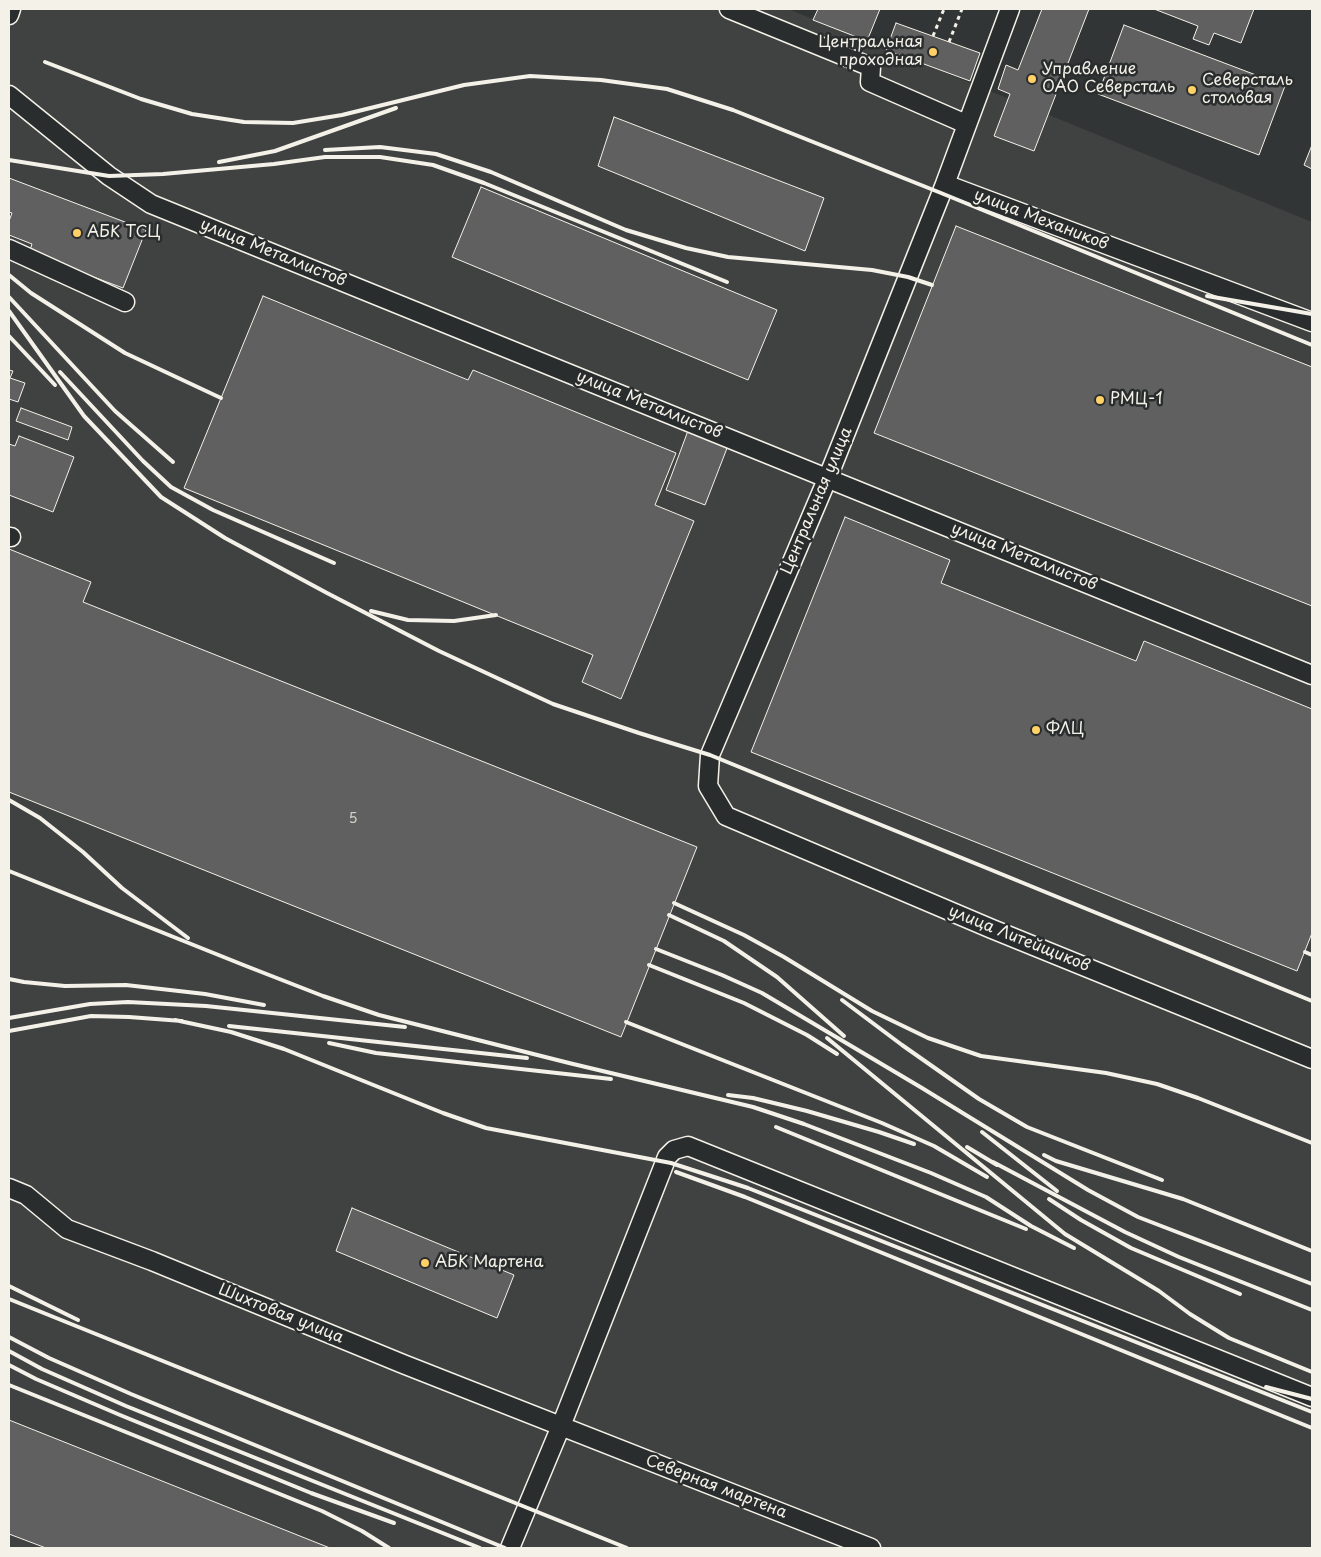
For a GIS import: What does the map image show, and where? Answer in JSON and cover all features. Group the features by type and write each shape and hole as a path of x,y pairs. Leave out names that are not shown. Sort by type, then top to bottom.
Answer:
{"street":[{"path":"9,14 11,9"},
{"path":"729,9 871,67 870,82 966,124"},
{"path":"945,184 1010,9"},
{"name":"улица Металлистов","path":"9,95 109,176 152,204 1312,675"},
{"name":"Центральная улица","path":"726,816 708,786 710,755 828,477 945,184"},
{"name":"улица Механиков","path":"945,184 1312,322"},
{"path":"9,249 125,302"},
{"name":"улица Литейщиков","path":"726,816 992,929 1312,1059"},
{"path":"510,1548 561,1426 666,1157 674,1150 688,1146 1312,1396"},
{"name":"Шихтовая улица","path":"9,1188 26,1195 67,1229 152,1261 561,1426"},
{"name":"Северная мартена","path":"561,1426 871,1548"}],"path":[{"path":"933,36 944,9"},
{"path":"949,42 962,9"}],"shaded area":[{"path":"9,9 788,9 1312,222 1312,1548 9,1548"}],"building":[{"path":"818,9 880,9 867,41 813,20"},
{"name":"Управление OAO Северсталь","path":"1042,9 1089,9 1034,151 994,136 1010,94 998,89 1006,65 1018,70"},
{"name":"Управление OAO Северсталь","path":"1154,9 1254,9 1241,43 1214,33 1209,45 1193,39 1198,26"},
{"name":"Центральная проходная","path":"896,23 980,53 970,81 886,50"},
{"name":"Северсталь столовая","path":"1124,25 1285,86 1259,155 1098,94"},
{"path":"614,117 824,198 805,251 598,166"},
{"path":"1312,145 1312,169 1304,165"},
{"name":"АБК ТСЦ","path":"9,178 146,230 123,288 29,253 32,244 9,235 9,221 12,213 9,212"},
{"path":"481,187 777,310 748,380 452,257"},
{"name":"РМЦ-1","path":"956,226 1312,367 1312,606 874,433"},
{"path":"263,296 468,380 473,370 676,453 655,505 694,521 621,699 582,682 593,655 184,488"},
{"path":"9,370 13,371 10,378 25,383 18,402 9,399"},
{"path":"21,408 72,427 68,440 16,421"},
{"path":"689,428 729,443 705,505 666,490"},
{"path":"19,436 74,457 53,512 9,495 9,444 15,446"},
{"name":"ФЛЦ","path":"845,517 950,560 941,583 1136,661 1144,641 1312,709 1312,933 1297,971 751,752"},
{"path":"9,549 91,582 83,602 697,847 621,1037 9,792"},
{"name":"АБК Мартена","path":"352,1208 514,1275 497,1318 336,1251"},
{"path":"9,1420 330,1548 46,1548 9,1534"}],"railway":[{"path":"45,62 141,99 192,114 244,122 293,123 342,115 464,85 530,76 601,80 667,89 733,110 1312,345"},
{"path":"219,162 275,151 396,108"},
{"path":"325,150 380,147 436,154 491,172 626,230 686,248 728,257 872,270 908,277 932,285"},
{"path":"9,160 109,176 163,174 274,164 325,157 380,157 433,165 484,183 727,282"},
{"path":"9,275 31,293 125,353 221,398"},
{"path":"1207,296 1312,314"},
{"path":"9,297 115,411 173,462"},
{"path":"9,311 84,416 161,497 225,538 327,593 439,651 553,704 710,755 1312,1001"},
{"path":"9,336 55,385"},
{"path":"60,372 143,461 171,487 213,510 334,563"},
{"path":"371,611 408,620 454,621 496,615"},
{"path":"9,800 40,818 83,852 122,888 188,938"},
{"path":"9,871 323,996 379,1015 753,1107 804,1124 931,1173 986,1197 1031,1226 1074,1248"},
{"path":"674,903 744,935 784,957 872,1011 928,1038 981,1056 1106,1073 1157,1084 1198,1098 1312,1143"},
{"path":"669,915 724,941 777,977 844,1036"},
{"path":"656,949 762,993 1088,1190 1138,1217 1312,1284"},
{"path":"1305,952 1312,955"},
{"path":"649,965 744,1003 807,1035 837,1054"},
{"path":"9,979 65,986 126,985 205,994 264,1005"},
{"path":"842,1000 979,1099 1027,1127 1162,1180"},
{"path":"9,1018 90,1004 128,1002 206,1006 405,1027"},
{"path":"9,1031 91,1016 182,1021"},
{"path":"175,1020 231,1032 284,1049 443,1113 486,1128 671,1163 748,1188 1312,1412"},
{"path":"626,1022 882,1123 934,1146 987,1177"},
{"path":"229,1026 527,1058"},
{"path":"827,1038 1065,1234 1159,1291 1190,1314 1229,1338 1312,1372"},
{"path":"329,1043 376,1053 611,1079"},
{"path":"728,1095 753,1098 807,1111 914,1144"},
{"path":"776,1127 1026,1229"},
{"path":"982,1132 1057,1191"},
{"path":"967,1147 997,1165"},
{"path":"1044,1155 1056,1161 1183,1199 1312,1251"},
{"path":"993,1162 1125,1232 1179,1257 1312,1310"},
{"path":"676,1172 745,1197 1312,1428"},
{"path":"1049,1199 1081,1220 1131,1248 1240,1294"},
{"path":"9,1286 78,1320"},
{"path":"9,1299 627,1548"},
{"path":"9,1337 49,1358 131,1394 505,1548"},
{"path":"9,1351 42,1369 126,1406 480,1548"},
{"path":"9,1365 36,1379 120,1415 311,1493 394,1523"},
{"path":"9,1385 322,1511 362,1531 389,1548"},
{"path":"1266,1387 1312,1399"}],"place":[{"name":"Центральная проходная","path":"933,52"},
{"name":"Управление OAO Северсталь","path":"1032,79"},
{"name":"Северсталь столовая","path":"1192,90"},
{"name":"АБК ТСЦ","path":"77,233"},
{"name":"РМЦ-1","path":"1100,400"},
{"name":"ФЛЦ","path":"1036,730"},
{"name":"АБК Мартена","path":"425,1263"}]}
